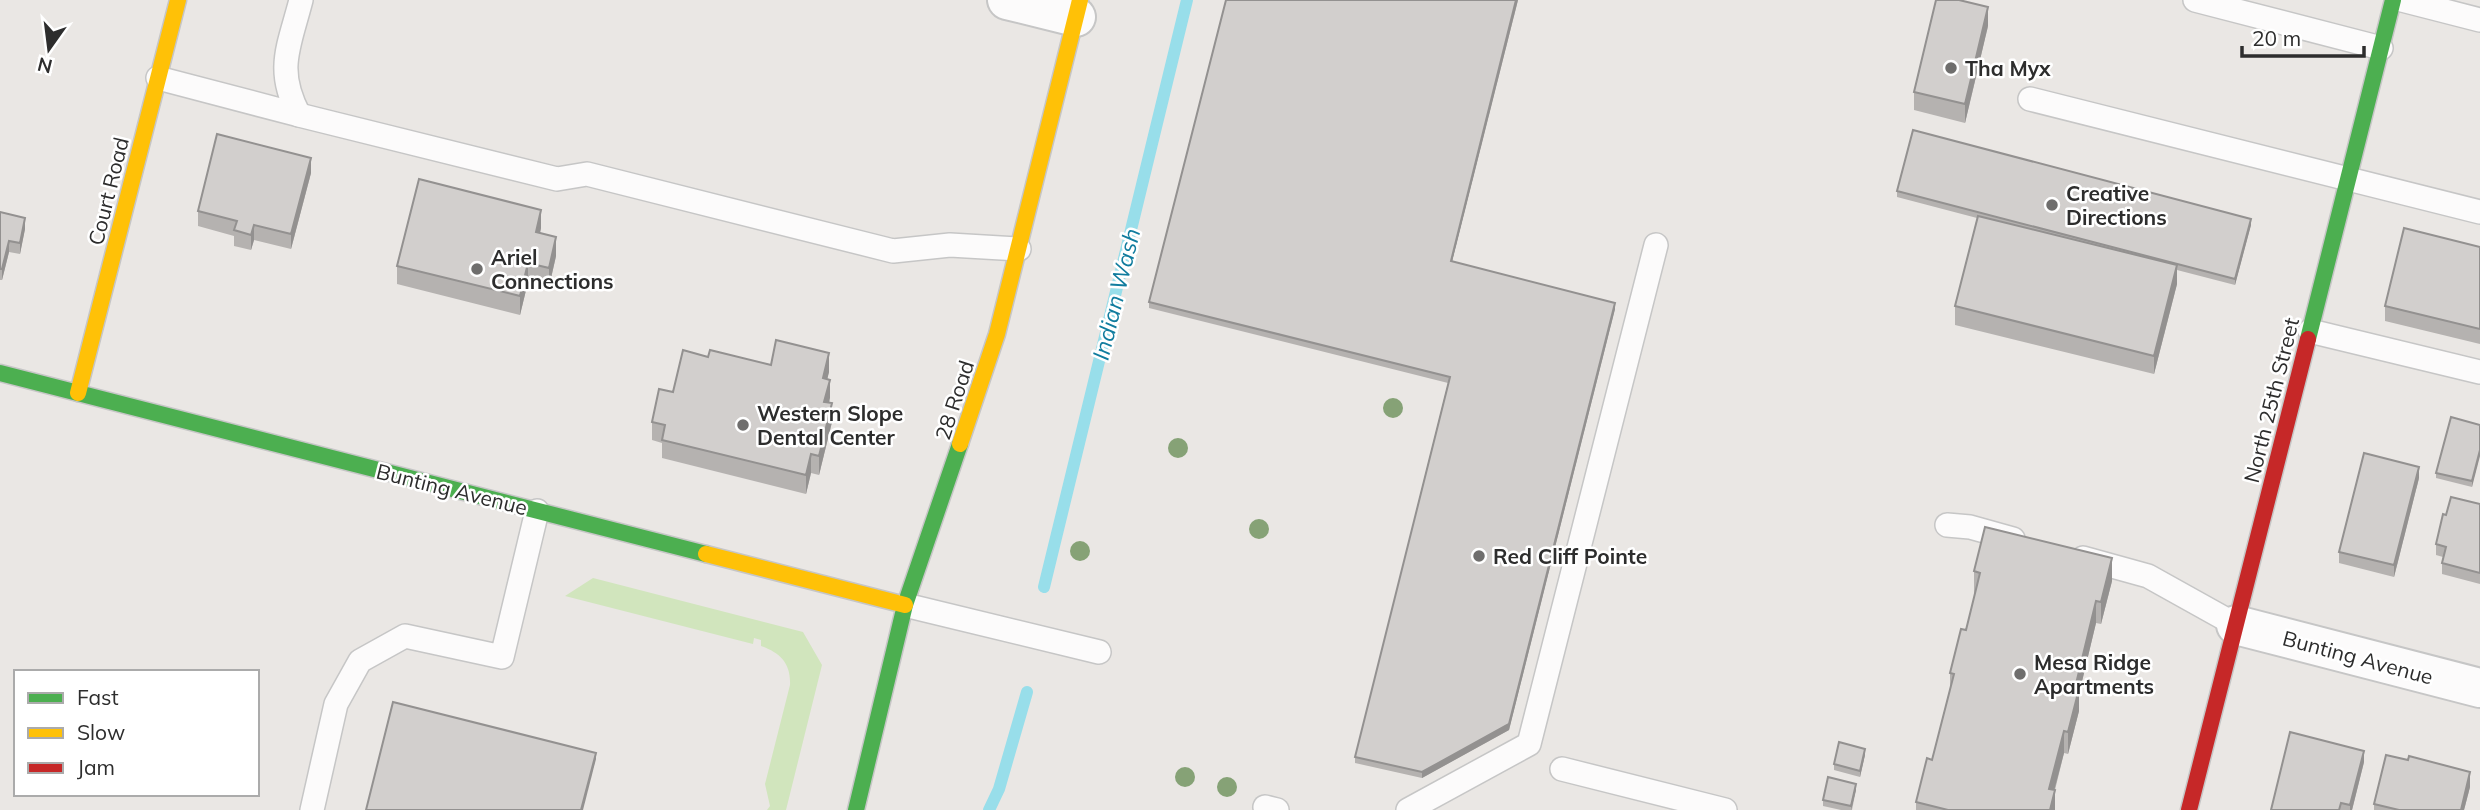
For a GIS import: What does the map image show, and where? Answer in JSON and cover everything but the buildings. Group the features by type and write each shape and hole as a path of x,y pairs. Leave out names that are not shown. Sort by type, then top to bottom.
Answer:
{"street":[{"name":"Court Road","path":"78,393 178,0"},
{"path":"1007,0 1078,9"},
{"name":"North 25th Street","path":"2189,810 2393,0"},
{"name":"28 Road","path":"856,810 905,605 985,376 1020,249 1078,9"},
{"name":"Bunting Avenue","path":"0,373 905,605"},
{"name":"Bunting Avenue","path":"2236,625 2480,688"}],"lane":[{"path":"299,115 288,93 284,68 300,0"},
{"path":"2195,0 2381,48"},
{"path":"2402,0 2480,20"},
{"path":"158,78 556,179 587,174 893,251 950,245 1020,249"},
{"path":"2029,99 2480,212"},
{"path":"1408,810 1529,744 1656,244"},
{"path":"2310,331 2480,372"},
{"path":"312,810 337,704 360,661 405,636 502,657 537,511"},
{"path":"1947,525 1970,527 2034,545"},
{"path":"2059,552 2148,576 2236,625"},
{"path":"905,605 1100,652"},
{"path":"1562,769 1725,810"}],"green space":[{"path":"593,578 803,632 822,665 786,810 767,810 770,806 765,784 790,685 789,671 783,660 761,646 761,640 754,638 753,644 565,596"}],"waterway":[{"name":"Indian Wash","path":"1044,587 1187,0"},
{"name":"Indian Wash","path":"989,810 999,789 1027,692"}],"traffic: fast":[{"path":"2308,339 2393,0"},
{"path":"0,373 706,554"},
{"path":"856,810 905,605 960,444"}],"traffic: slow":[{"path":"78,393 178,0"},
{"path":"960,444 997,334 1080,0"},
{"path":"706,554 905,605"}],"traffic: jam":[{"path":"2189,810 2308,339"}],"place":[{"name":"Tha Myx","path":"1951,68"},
{"name":"Creative Directions","path":"2052,205"},
{"name":"Ariel Connections","path":"477,269"},
{"name":"Western Slope Dental Center","path":"743,425"},
{"name":"Red Cliff Pointe","path":"1479,556"},
{"name":"Mesa Ridge Apartments","path":"2020,674"}]}
